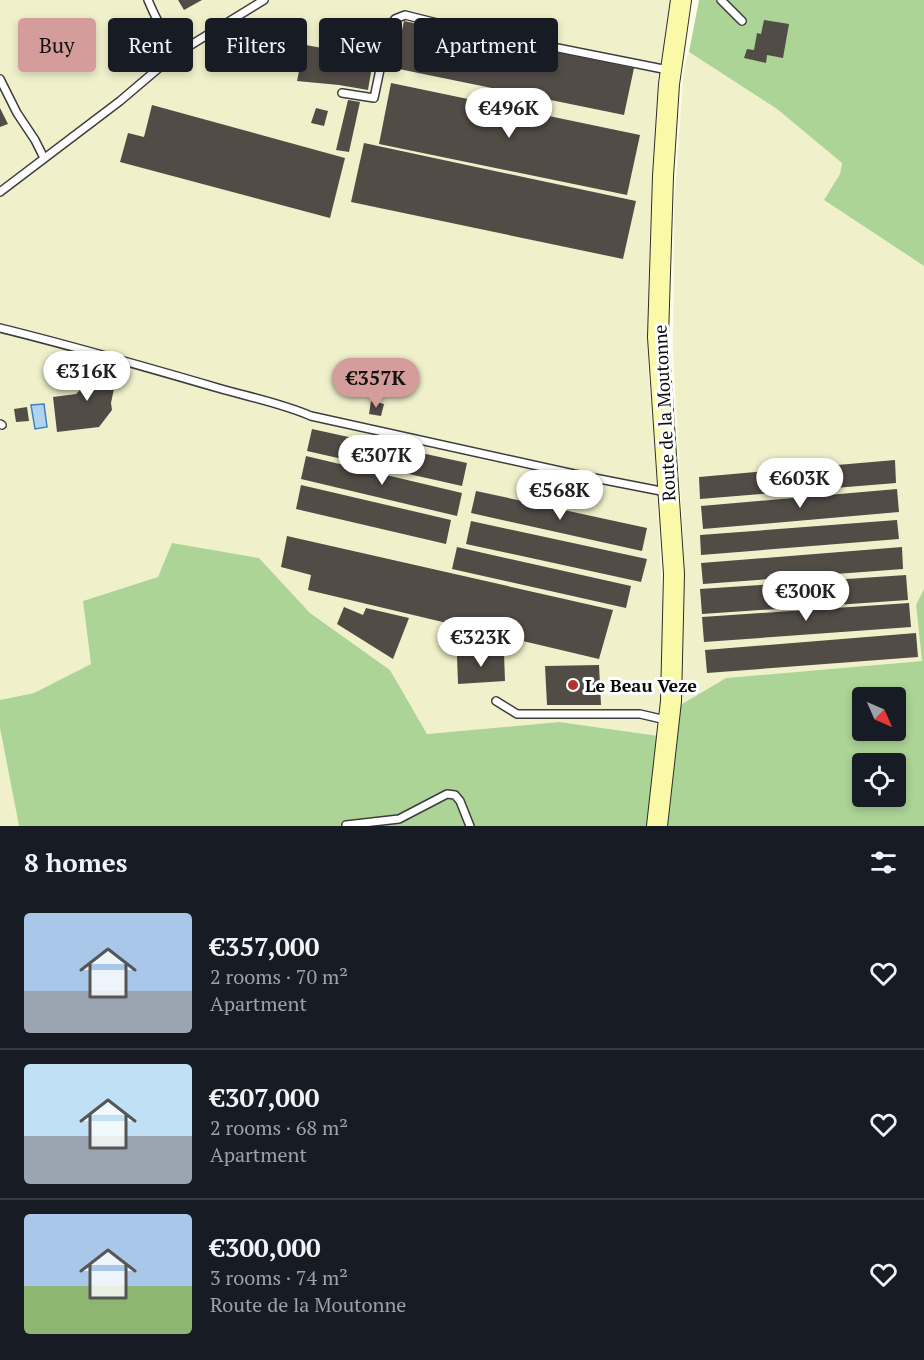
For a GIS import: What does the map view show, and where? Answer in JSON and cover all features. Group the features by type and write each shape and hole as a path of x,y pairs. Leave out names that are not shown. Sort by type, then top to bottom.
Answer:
{"main road":[{"name":"Route de la Moutonne","path":"657,826 671,701 674,574 658,337 663,176 671,71 681,0"}],"lane":[{"path":"148,0 157,18"},
{"path":"193,43 264,0"},
{"path":"721,0 742,21"},
{"path":"342,93 374,98 389,27 395,20 405,15 453,27 671,71"},
{"path":"0,192 155,72"},
{"path":"0,79 44,158"},
{"path":"0,328 288,406 311,416 669,493"},
{"path":"496,701 517,714 639,714 669,720"},
{"path":"346,825 399,819 447,794 455,795 460,801 470,826"}],"green space":[{"path":"0,0 672,0 653,155 649,256 648,368 657,484 663,635 659,736 559,722 427,734 390,670 310,613 259,558 172,544 159,577 83,601 91,664 34,693 0,700"},
{"path":"699,0 924,0 924,266 824,200 840,174 842,163 777,109 689,52"},
{"path":"689,52 777,109 842,163 840,174 824,200 924,266 924,589 916,605 922,661 726,678 677,707 684,558 673,351 674,205 684,67"},
{"path":"172,543 259,558 310,613 390,670 427,734 559,722 659,736 650,826 19,826 0,728 0,700 34,693 91,664 83,601 158,577"},
{"path":"924,589 924,826 665,826 677,707 726,678 922,661 916,605"},
{"path":"0,728 19,826 0,826"}],"water":[{"path":"44,404 47,427 35,429 31,405"}],"building":[{"path":"178,0 202,0 184,10"},
{"path":"764,20 789,24 783,58 767,55 766,63 744,58 747,49 754,50 757,33 761,34"},
{"path":"404,21 414,23 414,72 558,72 558,52 634,68 624,115 402,70"},
{"path":"307,45 319,47 319,72 371,72 368,90 297,81 299,72 307,72"},
{"path":"391,83 640,135 627,195 379,144"},
{"path":"348,100 360,102 349,152 336,150"},
{"path":"152,105 345,158 330,218 120,162 128,133 144,137"},
{"path":"0,108 8,124 0,127"},
{"path":"316,108 328,111 324,126 311,123"},
{"path":"364,143 636,201 623,259 351,202"},
{"path":"91,364 118,369 111,403 112,410 99,427 57,432 53,397 76,394 87,383"},
{"path":"371,401 384,404 381,416 369,414"},
{"path":"27,407 29,421 16,422 14,409"},
{"path":"312,429 467,463 462,486 307,451"},
{"path":"306,456 462,493 457,516 301,479"},
{"path":"895,460 896,483 700,499 699,477"},
{"path":"301,485 451,520 446,544 296,509"},
{"path":"897,489 899,512 703,529 701,506"},
{"path":"476,491 647,528 642,551 471,513"},
{"path":"897,520 899,539 701,555 700,535"},
{"path":"471,521 647,559 641,582 466,544"},
{"path":"287,536 613,610 599,659 308,590 311,575 281,567"},
{"path":"457,547 631,586 626,608 452,569"},
{"path":"902,547 903,569 703,584 701,563"},
{"path":"906,575 908,600 702,614 700,589"},
{"path":"909,603 911,627 704,642 702,617"},
{"path":"344,607 363,615 366,608 409,618 393,659 337,624"},
{"path":"916,633 918,657 707,673 705,650"},
{"path":"504,653 505,681 458,684 457,656"},
{"name":"Le Beau Veze","path":"599,665 601,705 547,705 545,666"}],"place":[{"name":"Le Beau Veze","path":"573,685"}]}
